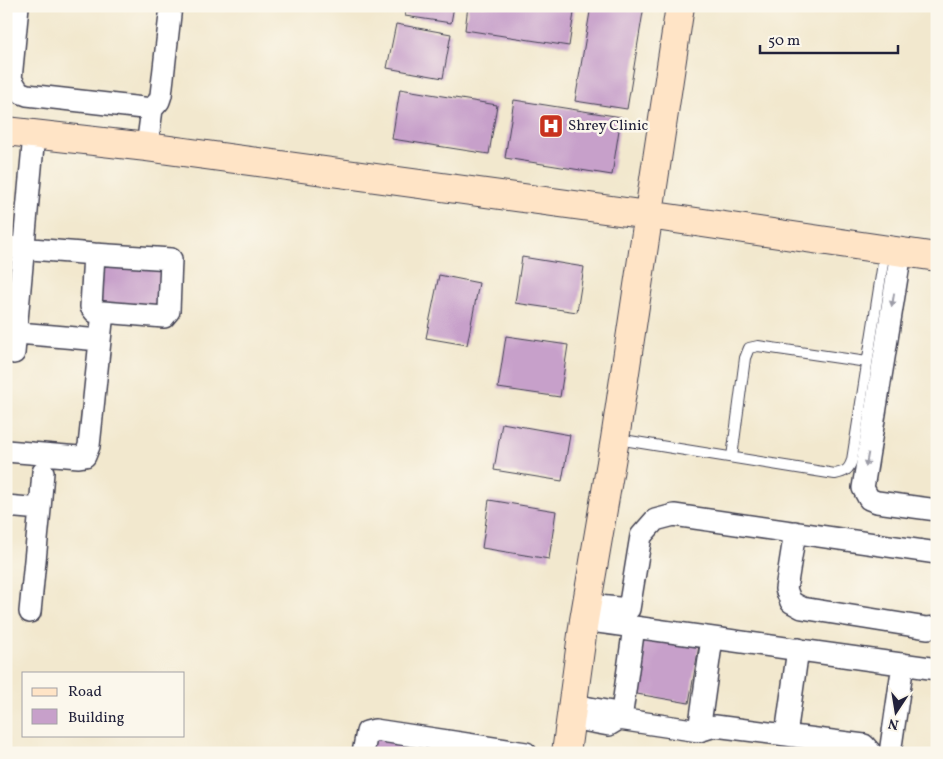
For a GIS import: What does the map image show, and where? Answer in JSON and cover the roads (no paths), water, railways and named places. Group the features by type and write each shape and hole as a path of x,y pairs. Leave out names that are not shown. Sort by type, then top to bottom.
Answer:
{"street":[{"path":"18,6 11,79 19,92 27,95 152,109"},
{"path":"148,147 152,109 159,101 161,94 171,6"},
{"path":"566,753 586,612 615,439 680,6"},
{"path":"6,131 148,147 648,215 937,257"},
{"path":"34,135 15,248 12,340 100,340"},
{"path":"15,248 168,257 172,262 168,315 164,317 95,312 90,308 94,254"},
{"path":"893,250 863,488 869,499 877,502 937,510"},
{"path":"6,451 79,457 88,452 103,312"},
{"path":"30,612 43,472"},
{"path":"6,506 40,509"},
{"path":"586,612 629,609 641,536 655,520 674,516 937,553"},
{"path":"795,532 786,589 790,602 802,608 927,628 937,627"},
{"path":"586,612 634,627 937,669"},
{"path":"620,719 634,627"},
{"path":"699,731 712,638"},
{"path":"786,735 798,649"},
{"path":"890,753 903,664"},
{"path":"572,712 612,712 620,719 699,731 715,726 864,745 871,753"},
{"path":"363,753 366,736 371,730 441,746 526,753"}],"lane":[{"path":"615,439 835,474 850,468 867,362 893,250"},
{"path":"732,458 744,358 749,348 758,346 867,362"}],"place":[{"name":"Shrey Clinic","path":"551,126"}]}
